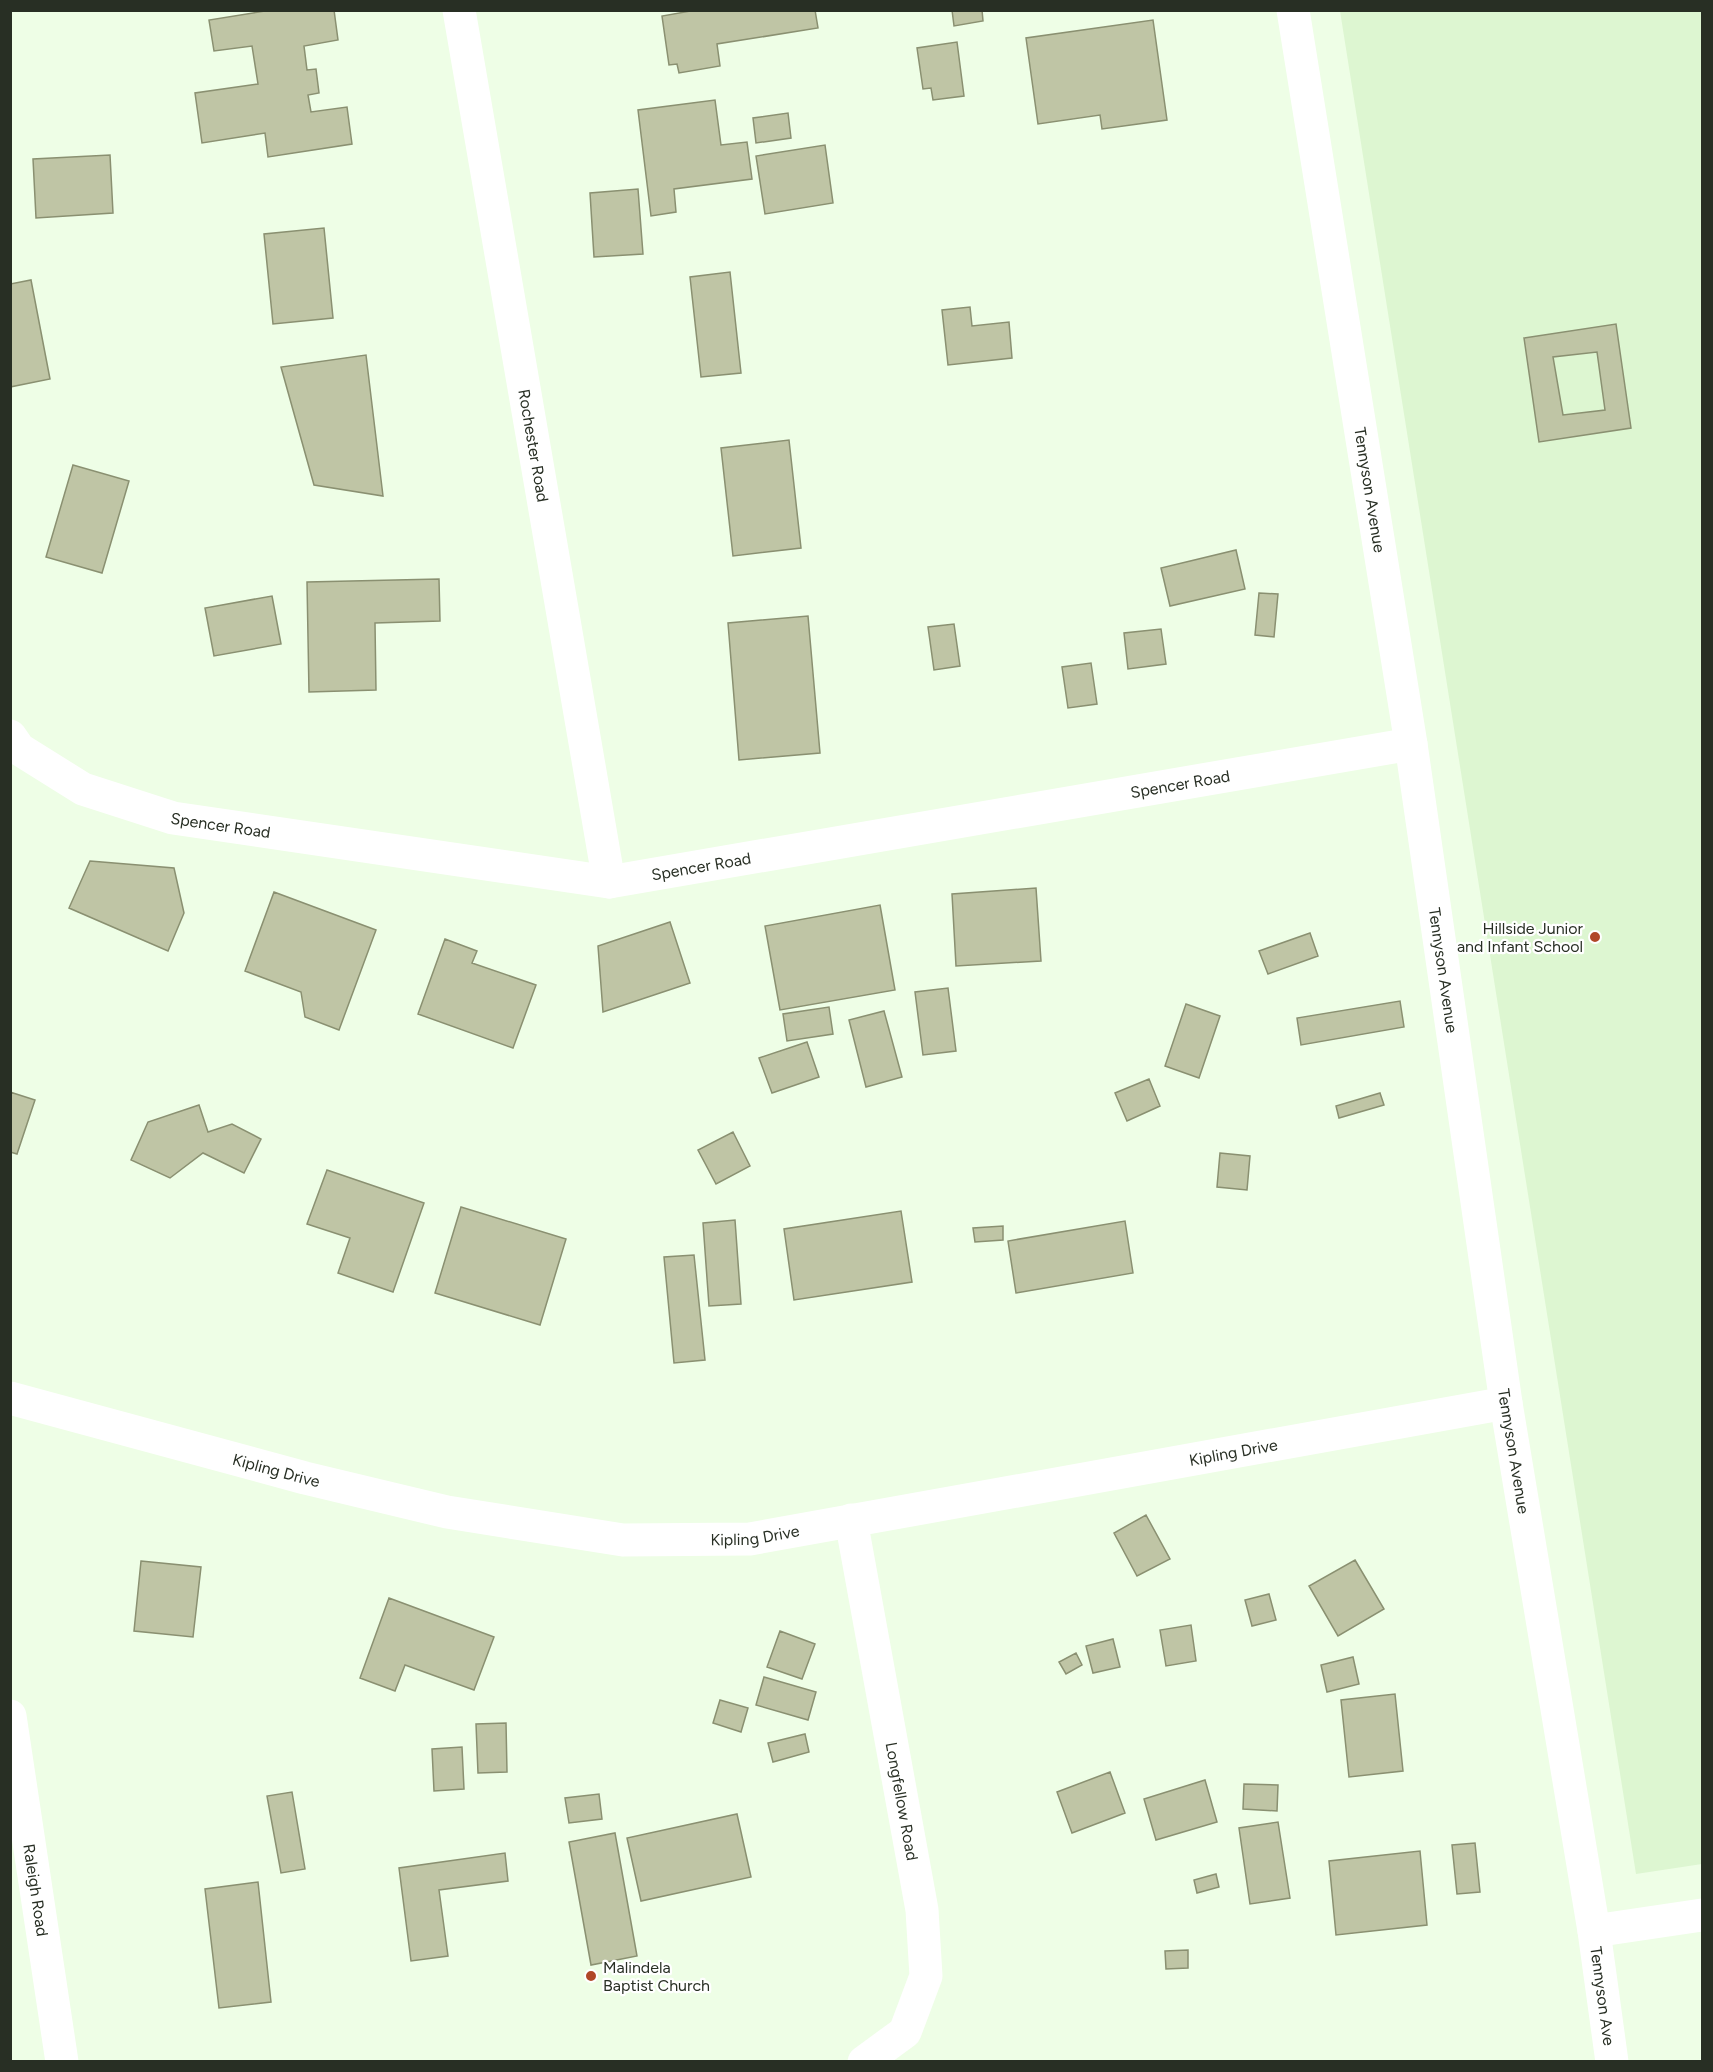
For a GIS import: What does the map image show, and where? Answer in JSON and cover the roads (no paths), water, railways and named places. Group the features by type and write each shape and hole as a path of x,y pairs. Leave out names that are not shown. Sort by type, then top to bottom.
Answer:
{"street":[{"name":"Rochester Road","path":"459,10 609,882"},
{"name":"Tennyson Avenue","path":"1293,10 1412,744 1506,1403 1594,1931"},
{"name":"Spencer Road","path":"10,736 19,749 84,789 173,818 609,882 1412,744"},
{"name":"Kipling Drive","path":"10,1398 305,1478 447,1512 622,1540 750,1539 1506,1403"},
{"name":"Longfellow Road","path":"851,1520 922,1910 926,1976 905,2031 864,2061"},
{"name":"Raleigh Road","path":"10,1716 62,2061"},
{"path":"1594,1931 1702,1915"},
{"name":"Tennyson Ave","path":"1594,1931 1612,2061"}],"place":[{"name":"Hillside Junior and Infant School","path":"1595,937"},
{"name":"Malindela Baptist Church","path":"591,1976"}]}
